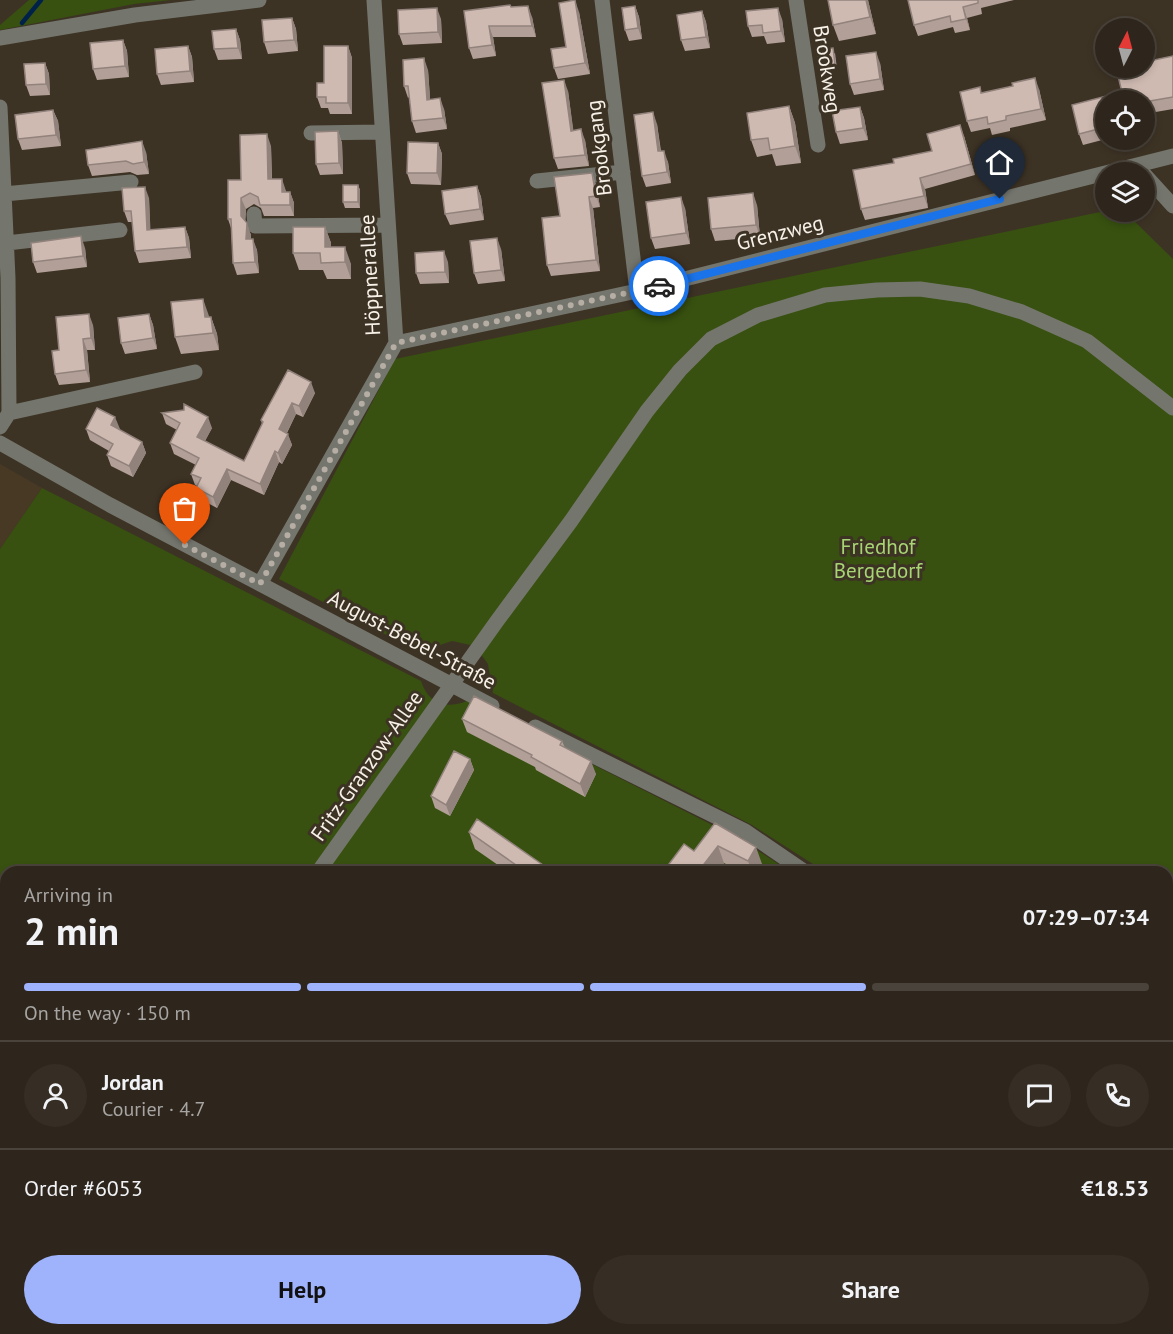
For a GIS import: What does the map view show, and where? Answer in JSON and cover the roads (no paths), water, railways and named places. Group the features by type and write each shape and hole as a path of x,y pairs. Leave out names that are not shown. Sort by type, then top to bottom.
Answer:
{"street":[{"path":"0,38 135,15 259,0"},
{"name":"Höppnerallee","path":"260,584 396,343 374,0"},
{"name":"Brookgang","path":"602,0 637,291"},
{"name":"Brookweg","path":"796,0 818,145"},
{"path":"0,107 7,243 9,413 0,427"},
{"path":"311,133 382,132"},
{"name":"Grenzweg","path":"1155,164 1173,156"},
{"path":"537,182 623,172"},
{"name":"Grenzweg","path":"396,343 637,291 1095,181"},
{"path":"4,194 131,182"},
{"path":"1155,186 1173,206"},
{"path":"254,214 255,226 388,225"},
{"path":"7,243 120,230"},
{"name":"Fritz-Granzow-Allee","path":"322,866 571,521 647,411 680,370 711,339 758,315 825,295 920,289 969,296 1022,312 1087,341 1173,408"},
{"path":"9,413 195,372"},
{"name":"August-Bebel-Straße","path":"0,443 110,505 503,711"},
{"path":"524,722 745,831 796,866"}],"waterway":[{"path":"22,23 41,0"}],"park label":[{"name":"Friedhof Bergedorf","path":"878,559"}]}
